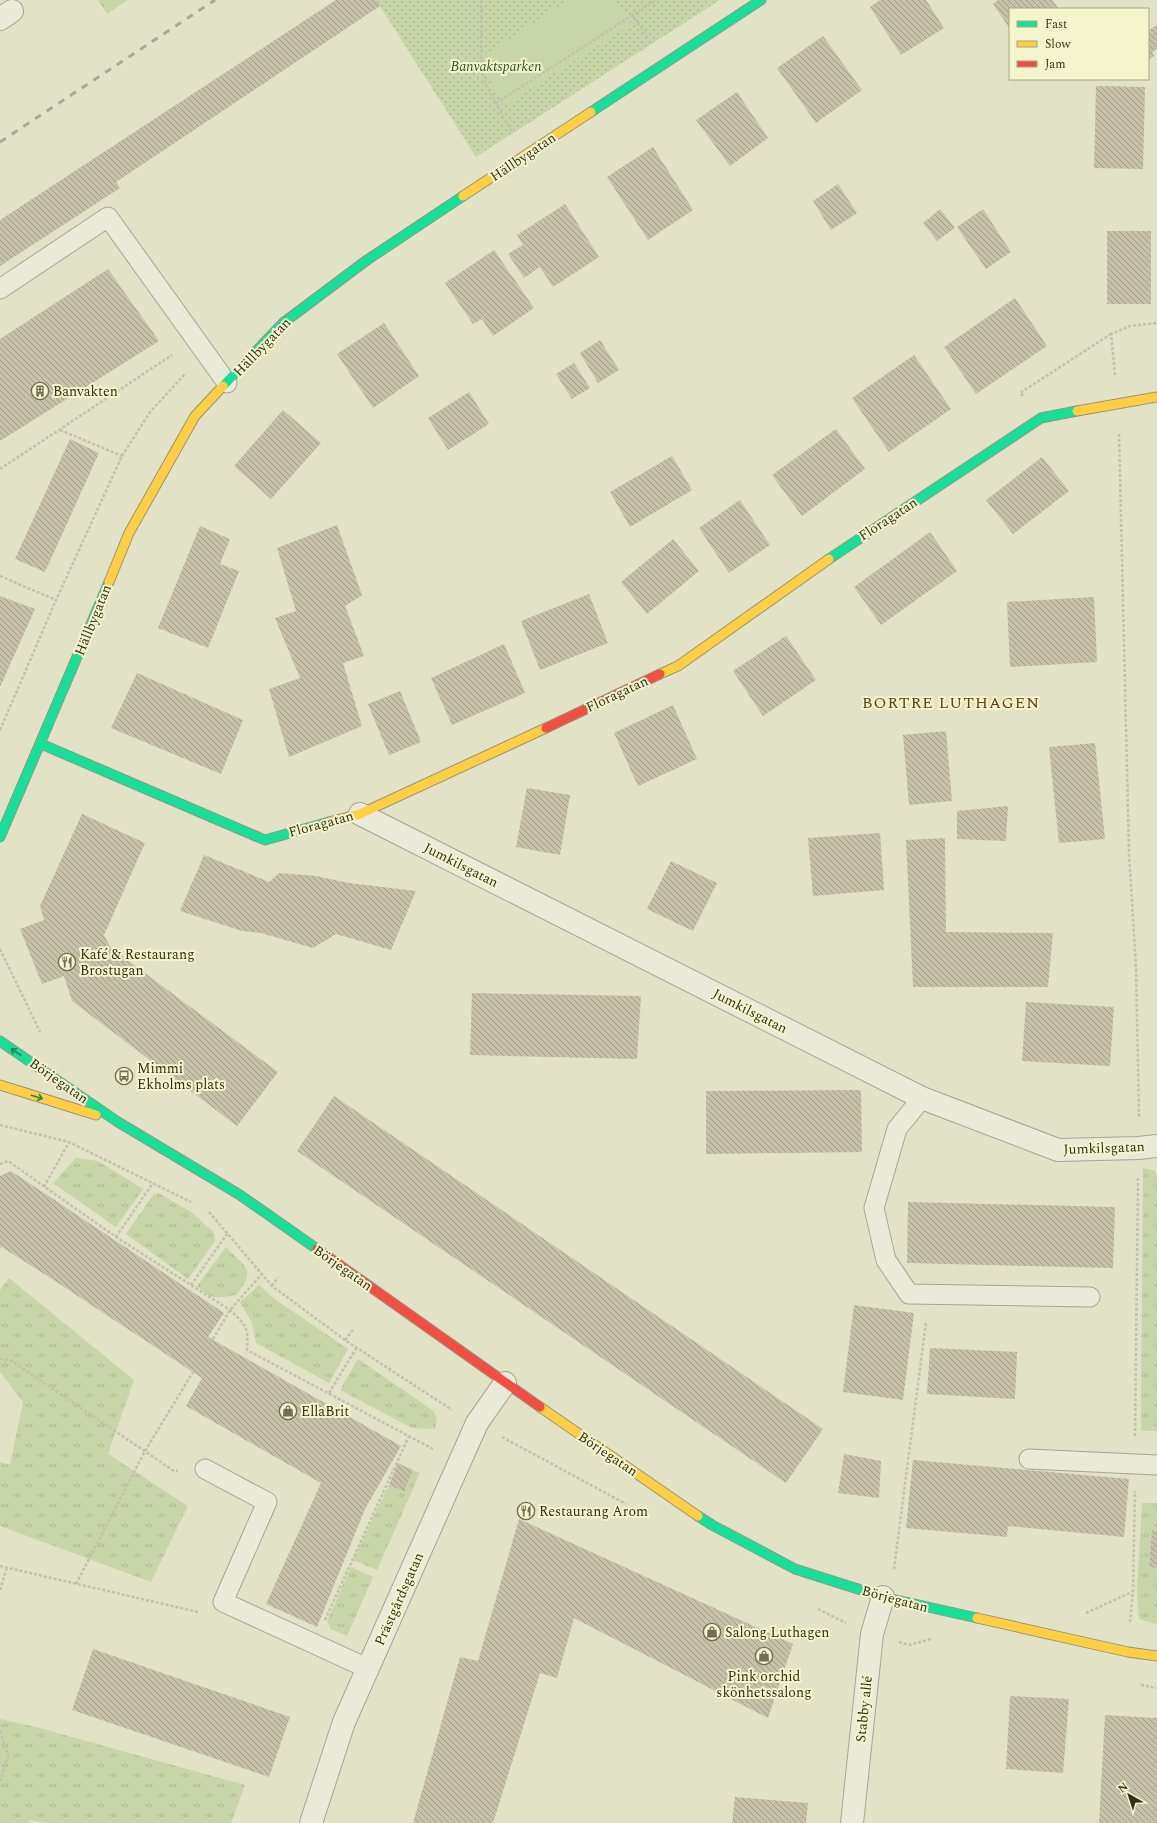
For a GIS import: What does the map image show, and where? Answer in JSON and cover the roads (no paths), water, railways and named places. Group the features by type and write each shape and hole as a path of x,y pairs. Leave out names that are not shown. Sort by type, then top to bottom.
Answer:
{"street":[{"name":"Hällbygatan","path":"0,837 42,744 129,533 196,416 283,323 367,260 761,0"},
{"name":"Floragatan","path":"42,744 265,840 360,814 678,666 836,553 1041,418 1157,397"},
{"name":"Jumkilsgatan","path":"360,814 922,1098 1058,1150 1148,1147"},
{"name":"Börjegatan","path":"0,1041 118,1122 240,1195 505,1383 712,1525 795,1569 883,1597 1128,1652 1157,1656"},
{"name":"Börjegatan","path":"0,1086 118,1122"},
{"name":"Prästgårdsgatan","path":"311,1823 344,1722 369,1669 477,1424 505,1383"},
{"name":"Stabby allé","path":"852,1823 872,1634 883,1597"}],"lane":[{"path":"0,289 108,217 227,383"},
{"path":"922,1098 897,1129 874,1208 886,1260 908,1294 1090,1297"},
{"path":"1029,1459 1157,1465"},
{"path":"205,1468 267,1502 223,1602 369,1669"}],"railway":[{"path":"0,142 215,0"}],"place":[{"name":"Banvakten","path":"40,391"},
{"name":"Kafé & Restaurang Brostugan","path":"67,962"},
{"name":"Mimmi Ekholms plats","path":"124,1076"},
{"name":"EllaBrit","path":"288,1411"},
{"name":"Restaurang Arom","path":"526,1511"},
{"name":"Salong Luthagen","path":"712,1632"},
{"name":"Pink orchid skönhetssalong","path":"764,1656"}],"district":[{"name":"BORTRE LUTHAGEN","path":"951,703"}],"park label":[{"name":"Banvaktsparken","path":"496,66"}]}
